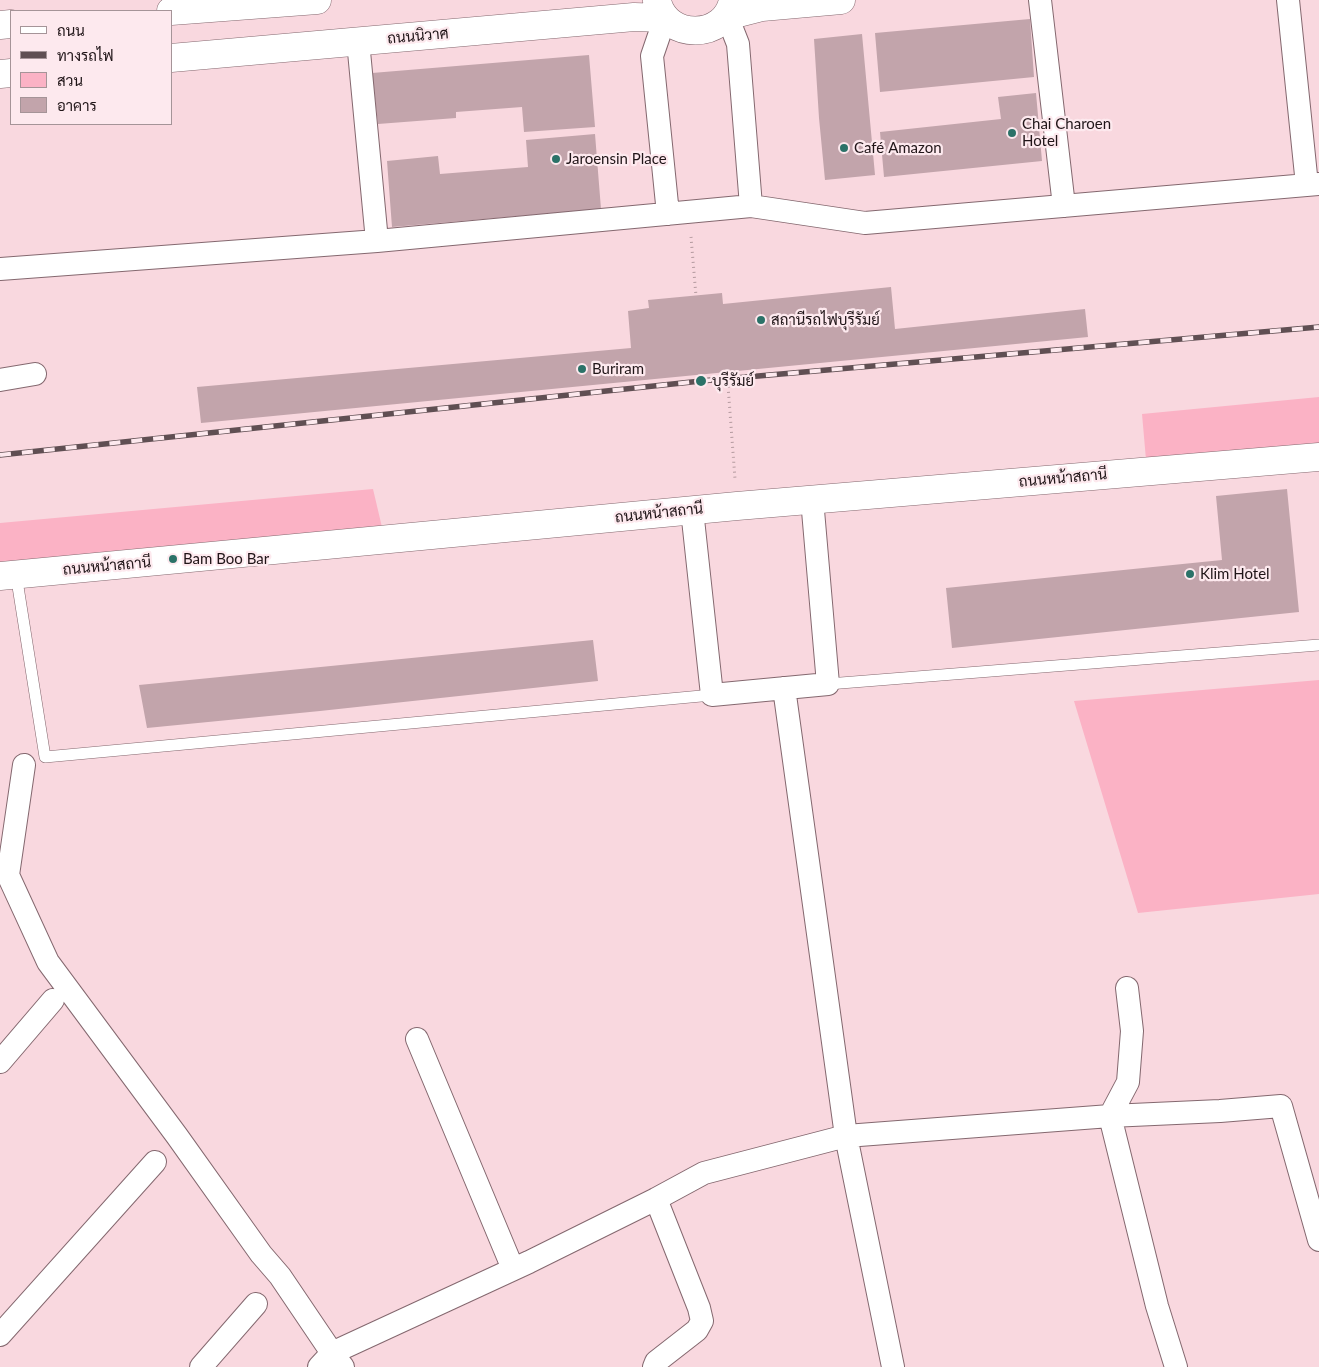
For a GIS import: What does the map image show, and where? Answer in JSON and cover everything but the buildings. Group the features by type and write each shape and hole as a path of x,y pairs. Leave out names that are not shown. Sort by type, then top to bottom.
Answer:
{"street":[{"path":"172,12 317,0"},
{"path":"730,8 841,0"},
{"path":"1040,0 1064,206"},
{"path":"0,269 377,241 751,206 865,223 1313,185 1288,0"},
{"path":"661,9 674,26 684,30 696,31 718,24 730,8"},
{"path":"730,8 738,44 751,206"},
{"path":"661,9 652,56 678,213"},
{"name":"ถนนนิวาศ","path":"172,58 634,17 661,9"},
{"path":"358,41 377,241"},
{"path":"0,380 35,374"},
{"name":"ถนนหน้าสถานี","path":"8,575 812,499 1319,457"},
{"path":"692,510 712,695 828,684 812,499"},
{"path":"784,688 846,1136 892,1367"},
{"path":"35,761 8,875 48,962 178,1136 261,1254 280,1276 331,1362 704,1173 846,1136 1110,1116 1220,1112 1281,1106 1319,1240"},
{"path":"1127,988 1132,1031 1128,1082 1110,1116 1157,1306 1176,1367"},
{"path":"0,1062 53,1000"},
{"path":"417,1039 513,1269"},
{"path":"0,1335 155,1162"},
{"path":"654,1367 656,1362 697,1330 702,1321 699,1308 656,1199"},
{"path":"201,1367 256,1304"}],"lane":[{"path":"8,575 35,761 712,695"},
{"path":"828,684 1319,645"}],"path":[{"path":"678,213 696,296"},
{"path":"727,372 737,506"}],"green space":[{"path":"1319,397 1319,457 1147,471 1142,414"},
{"path":"373,489 385,540 0,576 0,523"},
{"path":"1319,680 1319,894 1138,913 1074,701"}],"railway":[{"path":"0,455 701,381 1319,327"}],"place":[{"name":"Chai Charoen Hotel","path":"1012,133"},
{"name":"Café Amazon","path":"844,148"},
{"name":"Jaroensin Place","path":"556,159"},
{"name":"สถานีรถไฟบุรีรัมย์","path":"761,320"},
{"name":"Buriram","path":"582,369"},
{"name":"บุรีรัมย์","path":"701,381"},
{"name":"Bam Boo Bar","path":"173,559"},
{"name":"Klim Hotel","path":"1190,574"}]}
